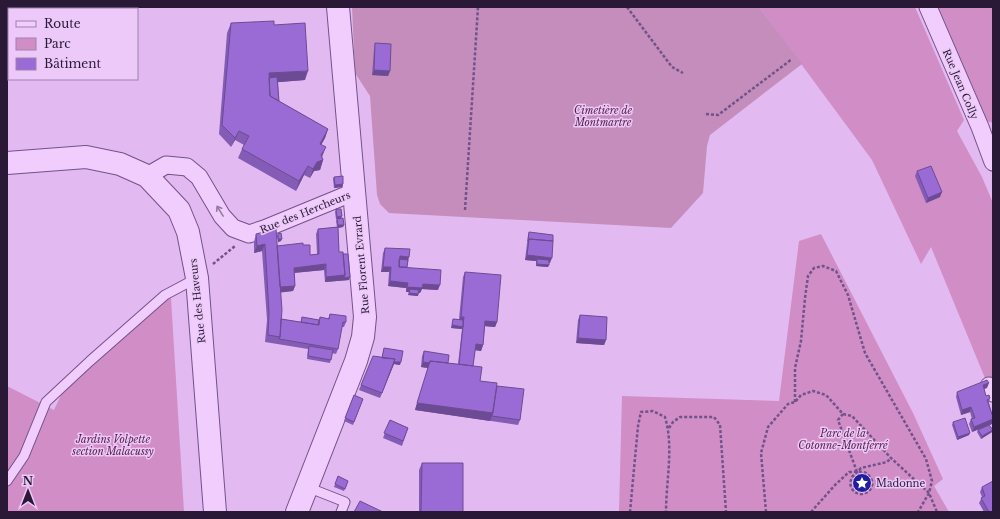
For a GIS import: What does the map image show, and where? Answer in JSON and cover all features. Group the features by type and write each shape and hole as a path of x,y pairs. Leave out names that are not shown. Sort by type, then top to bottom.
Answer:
{"street":[{"name":"Rue Florent Evrard","path":"297,512 356,360 363,337 365,317 338,7"},
{"name":"Rue Jean Colly","path":"928,7 986,130 993,162"},
{"name":"Rue des Haveurs","path":"7,163 86,157 120,164 147,176 179,210 188,232 196,278 215,512"},
{"name":"Rue des Hercheurs","path":"147,176 166,164 187,167 199,177 222,216 233,228 250,234 354,192"}],"lane":[{"path":"7,481 24,456 46,402 165,295 196,278"},
{"path":"307,487 345,502 341,512"}],"path":[{"path":"465,210 478,7"},
{"path":"627,7 672,67 683,73"},
{"path":"706,114 718,115 792,59"},
{"path":"196,278 250,234"},
{"path":"795,402 795,368 801,341 808,276 814,268 823,266 836,271 848,295 865,353 926,459 932,481 929,493 918,512"},
{"path":"766,512 761,452 768,427 788,404 795,402 801,395 812,391 826,395 843,414 852,416 891,458 929,493 937,512"},
{"path":"630,512 638,426 641,412 653,411 665,417 668,428 669,454 666,512"},
{"path":"843,414 838,420 857,473"},
{"path":"668,428 672,422 680,417 714,417 720,425 726,512"},
{"path":"811,512 849,472 857,473 863,472 868,474 872,479 870,490 864,494 856,493 851,488 850,480 852,477 857,473 861,468 887,462 891,458"}],"green space":[{"name":"Cimetière de Montmartre","path":"352,7 759,7 802,64 710,135 707,146 703,193 671,228 389,213 380,204 377,195 370,96 355,73"},
{"path":"759,7 915,7 964,120 957,131 982,177 993,203 993,380 987,383 931,247 921,264 872,160"},
{"path":"935,7 993,7 993,123 984,120"},
{"name":"Parc de la Cotonne-Montferré","path":"821,234 913,413 943,479 934,486 949,512 619,512 622,396 779,401 799,241"},
{"name":"Jardins Volpette section Malacussy","path":"171,298 184,512 7,512 7,386 54,410 62,393 163,301"}],"building":[{"path":"274,21 274,25 305,23 308,71 269,73 270,96 328,129 320,144 326,147 321,155 323,160 317,162 313,169 308,166 299,181 242,149 249,136 239,131 235,138 222,125 231,23"},
{"path":"375,43 391,44 390,71 374,70"},
{"path":"277,77 279,101 270,96 269,78"},
{"path":"931,166 942,192 928,198 917,171"},
{"path":"343,176 343,184 335,185 334,177"},
{"path":"336,209 341,209 342,216 337,217"},
{"path":"343,218 344,225 338,225 337,219"},
{"path":"338,227 339,252 343,252 345,275 326,277 326,264 294,268 295,286 280,287 277,246 303,243 303,245 310,245 310,255 319,254 318,229"},
{"path":"276,229 282,310 280,337 268,335 269,313 265,244 257,246 256,234"},
{"path":"529,232 553,235 553,241 529,239 528,241"},
{"path":"281,233 282,239 278,239 278,234"},
{"path":"529,239 553,241 552,258 527,255"},
{"path":"385,248 410,249 409,257 400,256 399,267 441,270 440,285 423,284 422,288 407,287 408,283 390,281 391,267 383,267"},
{"path":"343,254 348,254 350,277 344,278"},
{"path":"399,259 408,260 407,267 399,267"},
{"path":"537,259 549,260 549,265 537,264"},
{"path":"465,272 501,275 497,322 485,321 483,345 476,344 473,366 459,364 464,317 461,317"},
{"path":"410,289 419,290 418,294 409,293"},
{"path":"330,314 346,316 346,322 343,322 338,349 279,339 281,319 319,325 320,317 329,319"},
{"path":"580,315 607,317 606,340 578,338"},
{"path":"302,317 319,320 318,325 301,322"},
{"path":"453,319 463,320 463,327 452,325"},
{"path":"309,346 333,350 331,360 308,356"},
{"path":"384,348 403,351 401,362 394,362 395,359 382,358"},
{"path":"424,351 449,355 448,363 430,361 430,363 423,362"},
{"path":"373,356 395,359 382,393 361,385"},
{"path":"430,361 482,367 480,381 497,383 493,413 417,403"},
{"path":"987,380 989,383 983,385 986,396 989,395 990,398 987,400 993,419 974,427 971,419 975,418 971,407 962,410 957,392"},
{"path":"497,386 524,389 520,420 492,416"},
{"path":"354,395 363,399 354,422 345,418"},
{"path":"965,418 970,433 958,437 953,422"},
{"path":"390,420 408,428 403,441 384,433"},
{"path":"989,425 993,430 982,436 978,430"},
{"path":"422,463 463,463 463,512 421,512"},
{"path":"862,473 869,476 868,479 870,480 867,487 865,486 863,489 857,485 858,483 855,481 858,474 861,476"},
{"path":"338,476 348,481 345,489 335,484"},
{"path":"993,481 993,512 989,512 981,498 985,496 982,487"},
{"path":"360,501 383,512 354,512"}],"place":[{"name":"Madonne","path":"862,483"}]}
